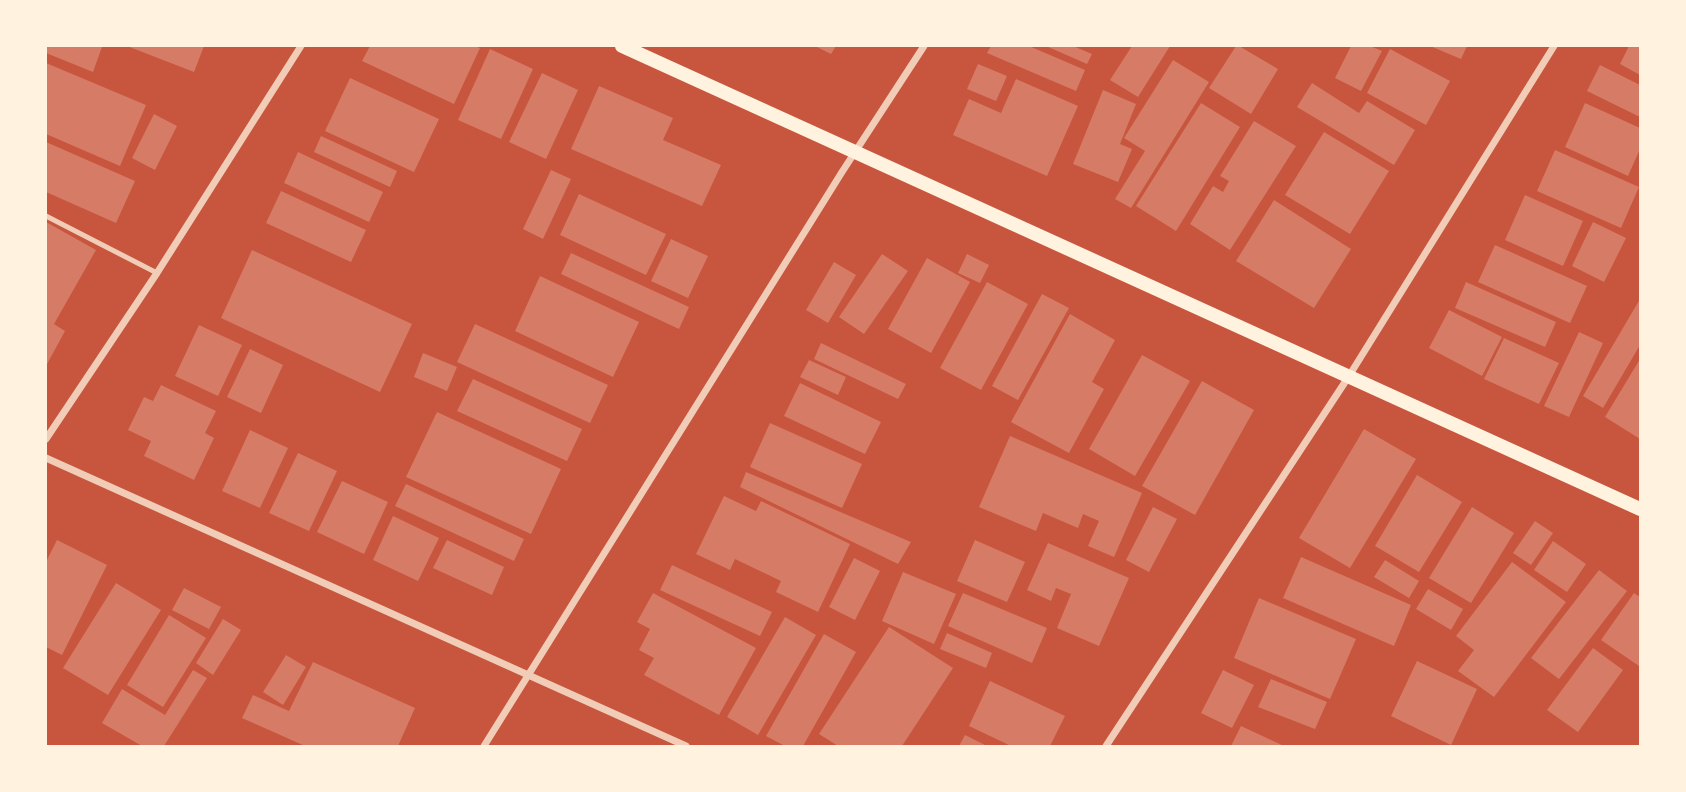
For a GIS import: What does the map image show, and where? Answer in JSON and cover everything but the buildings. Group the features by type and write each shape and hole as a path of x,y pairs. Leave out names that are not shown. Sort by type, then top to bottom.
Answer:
{"main road":[{"path":"622,46 1640,509"}],"street":[{"path":"46,439 157,272 301,46"},
{"path":"484,747 855,151 924,46"},
{"path":"1106,747 1349,376 1554,46"},
{"path":"46,458 686,747"}],"lane":[{"path":"46,216 157,272"}]}
